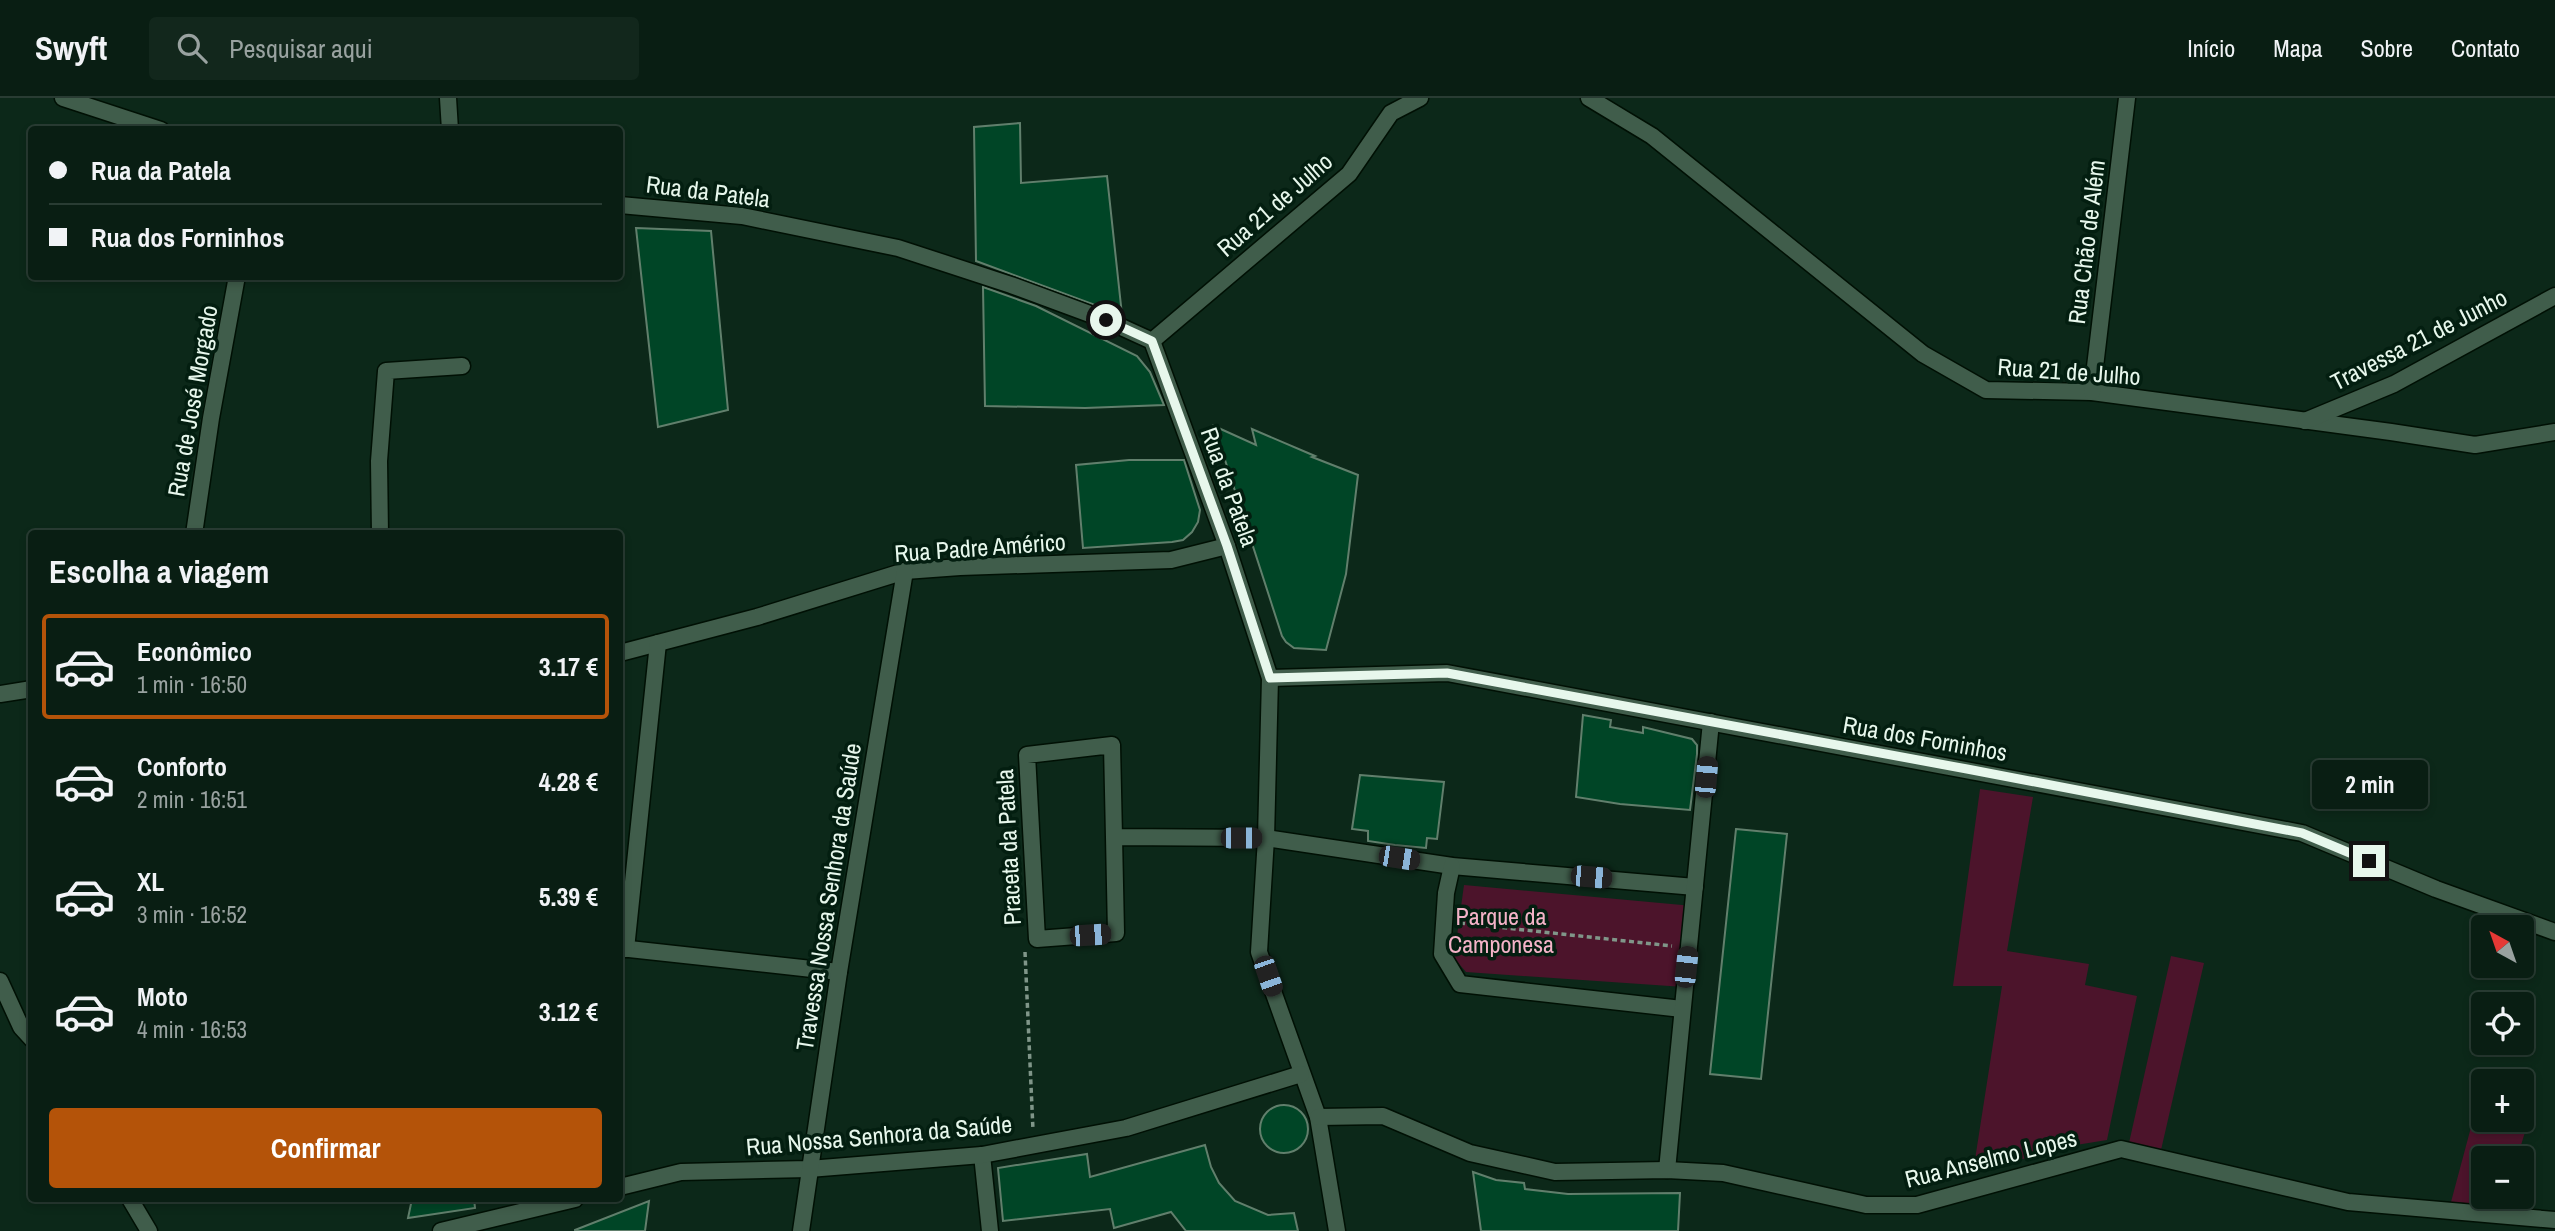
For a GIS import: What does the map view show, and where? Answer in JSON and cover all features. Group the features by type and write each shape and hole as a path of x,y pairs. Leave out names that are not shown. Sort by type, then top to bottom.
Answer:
{"street":[{"path":"64,98 149,126"},
{"path":"448,98 450,126"},
{"name":"Rua 21 de Julho","path":"1152,341 1349,174 1391,113 1420,98"},
{"name":"Rua 21 de Julho","path":"1589,98 1652,136 1923,354 1986,390 2092,392 2475,445 2555,432"},
{"name":"Rua Chão de Além","path":"2092,392 2127,98"},
{"name":"Rua da Patela","path":"623,205 742,216 898,248 1012,285 1106,320 1152,341 1227,546 1270,678 1266,838 1259,952 1318,1117 1337,1231"},
{"name":"Rua de José Morgado","path":"195,530 211,418 236,280"},
{"name":"Travessa 21 de Junho","path":"2303,422 2394,384 2555,296"},
{"path":"380,530 379,461 386,371 462,366"},
{"name":"Rua Padre Américo","path":"623,652 757,617 905,571 1171,560 1227,546"},
{"name":"Travessa Nossa Senhora da Saúde","path":"801,1231 839,972 905,571"},
{"path":"659,643 623,948 839,972"},
{"name":"Rua dos Forninhos","path":"1270,678 1447,673 2302,833 2436,889 2555,932"},
{"path":"0,694 28,690"},
{"path":"1667,1170 1711,722"},
{"name":"Praceta da Patela","path":"1112,745 1114,836 1116,933 1037,939 1027,755 1112,745"},
{"path":"1114,836 1266,838 1452,866 1695,887"},
{"path":"1452,866 1446,893 1442,954 1460,984 1682,1009"},
{"path":"0,981 21,1027 28,1035"},
{"name":"Rua Nossa Senhora da Saúde","path":"623,1186 681,1172 809,1169 982,1155 1126,1128 1301,1074"},
{"name":"Rua Anselmo Lopes","path":"1318,1117 1383,1116 1470,1153 1555,1172 1667,1170 1723,1173 1866,1205 1917,1205 2121,1149 2348,1202 2555,1220"},
{"path":"982,1155 990,1231"},
{"path":"132,1202 149,1231"},
{"path":"441,1231 562,1202"}],"path":[{"path":"1444,922 1688,948"},
{"path":"1026,952 1034,1146"}],"green space":[{"path":"1980,789 2033,797 2007,951 2089,964 2085,985 2137,996 2107,1140 2076,1145 2049,1155 1974,1166 2002,986 1953,986"},
{"name":"Parque da Camponesa","path":"1464,885 1693,906 1684,987 1466,972 1454,958"},
{"path":"2171,956 2204,963 2161,1150 2129,1143"},
{"path":"2471,1127 2471,1132 2525,1132 2521,1146 2471,1146 2471,1204 2451,1202"}],"building":[{"path":"1020,123 1021,183 1107,176 1122,315 976,261 974,127"},
{"path":"636,228 711,231 728,410 658,427"},
{"path":"983,287 1036,306 1137,356 1150,372 1164,405 1085,408 985,406"},
{"path":"1214,426 1256,445 1252,429 1358,475 1346,574 1326,650 1294,648 1282,636"},
{"path":"1129,460 1184,460 1200,510 1198,522 1183,540 1083,548 1076,465"},
{"path":"1583,715 1611,720 1610,727 1643,733 1643,727 1692,739 1697,745 1697,754 1690,810 1576,797"},
{"path":"1360,775 1444,782 1437,839 1427,838 1426,848 1395,845 1368,841 1368,831 1352,829"},
{"path":"1736,829 1787,834 1761,1079 1710,1074"},
{"path":"1284,1105 1301,1112 1308,1129 1301,1146 1284,1153 1267,1146 1260,1129 1267,1112"},
{"path":"1205,1145 1219,1183 1235,1201 1268,1215 1294,1213 1298,1231 1186,1231 1171,1212 1114,1228 1110,1209 1003,1221 998,1168 1087,1154 1090,1177"},
{"path":"1473,1172 1496,1180 1524,1183 1525,1189 1568,1194 1680,1193 1678,1231 1481,1231"},
{"path":"649,1201 645,1231 575,1231 575,1230"},
{"path":"411,1202 474,1202 475,1208 408,1218"}],"route":[{"path":"1106,320 1152,341 1227,546 1270,678 1447,673 2302,833 2369,861"}]}
